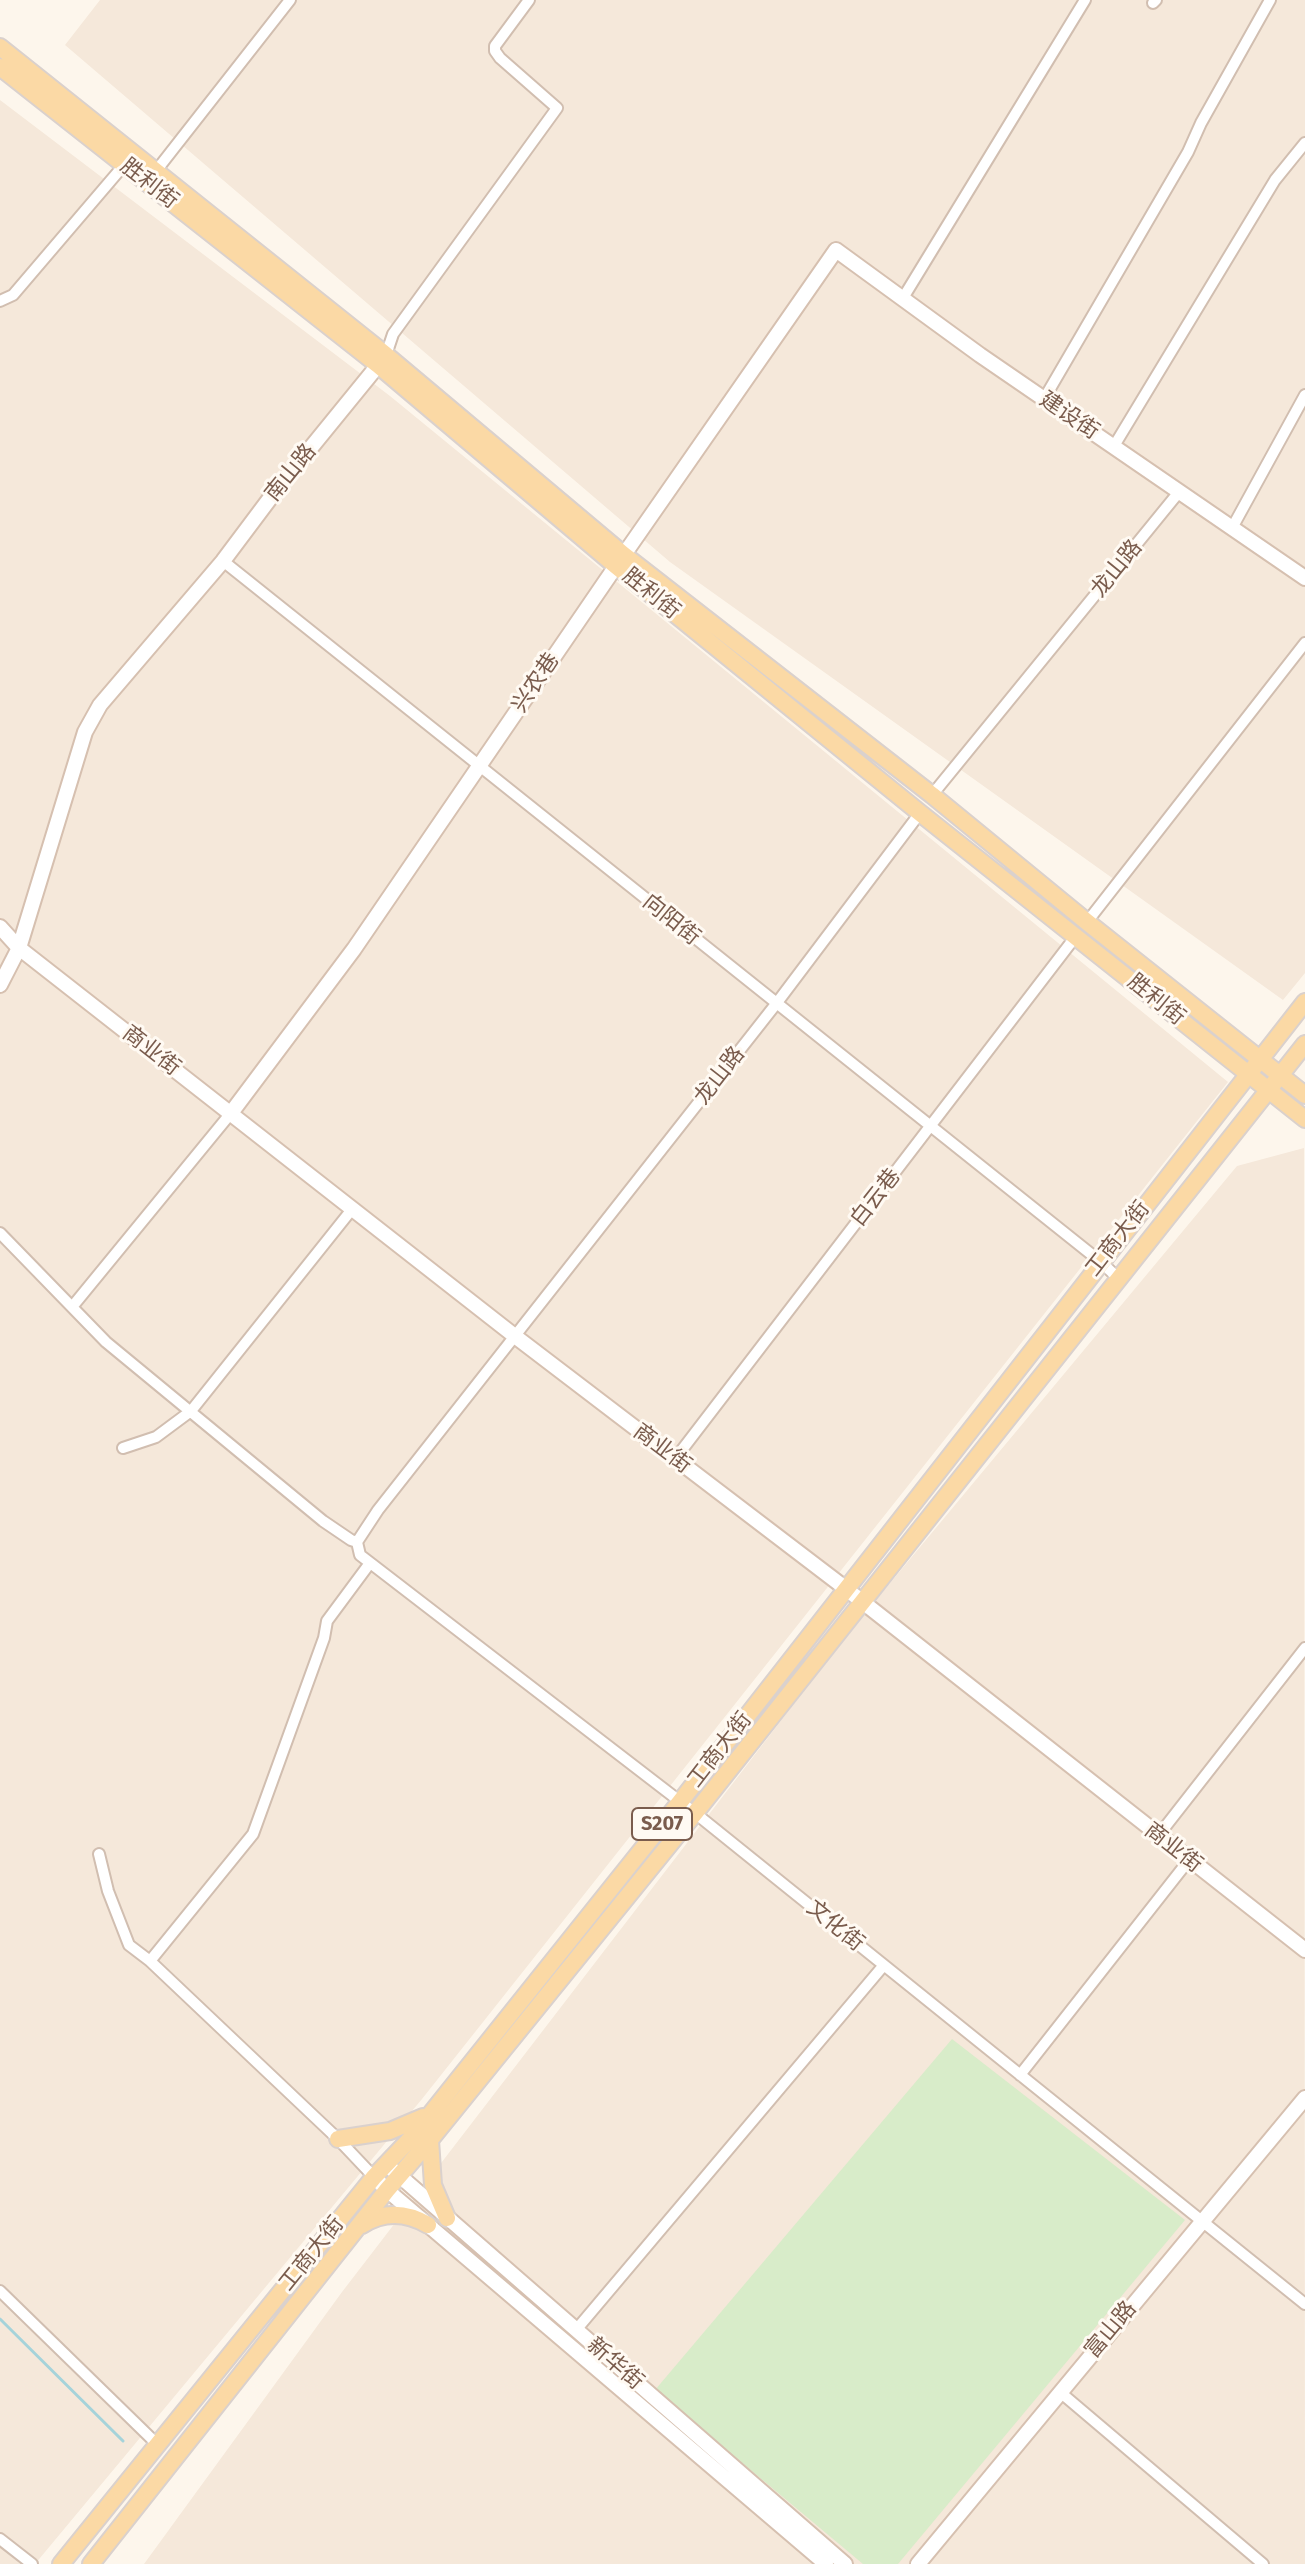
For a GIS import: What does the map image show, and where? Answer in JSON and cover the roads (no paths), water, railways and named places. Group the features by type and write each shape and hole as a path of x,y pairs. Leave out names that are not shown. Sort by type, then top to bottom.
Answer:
{"main road":[{"name":"胜利街","path":"0,47 156,171 920,813 1305,1119"},
{"name":"胜利街","path":"0,67 382,360"},
{"name":"胜利街","path":"620,560 932,795 1305,1095"},
{"name":"工商大街","path":"61,2564 386,2172 680,1802 1305,1002"},
{"name":"工商大街","path":"386,2172 430,2140 695,1813 1305,1044"},
{"path":"338,2139 390,2131 432,2112"},
{"path":"430,2140 433,2185 447,2218"},
{"name":"工商大街","path":"91,2564 387,2190 386,2172"},
{"path":"354,2231 369,2220 395,2214 413,2217 428,2225"}],"street":[{"path":"156,171 290,0"},
{"name":"南山路","path":"0,985 19,948 85,732 100,705 223,561 382,360 393,334 557,108 495,51 502,35 529,0"},
{"path":"903,298 1085,0"},
{"path":"1044,399 1188,152 1270,0"},
{"path":"1114,446 1275,180 1305,143"},
{"path":"0,301 13,295 124,165"},
{"name":"建设街","path":"836,250 1044,399 1305,578"},
{"name":"兴农巷","path":"231,1113 354,949 836,250"},
{"path":"1232,528 1305,395"},
{"name":"龙山路","path":"932,795 1179,492"},
{"name":"向阳街","path":"223,561 1119,1279"},
{"path":"1087,922 1305,643"},
{"name":"龙山路","path":"357,1542 378,1510 776,1004 920,813"},
{"name":"商业街","path":"0,927 19,948 516,1337 845,1588 1305,1950"},
{"name":"白云巷","path":"675,1459 1076,936"},
{"path":"72,1307 231,1113"},
{"path":"123,1448 156,1437 191,1411 353,1208"},
{"path":"0,1233 106,1342 323,1521 357,1542"},
{"name":"文化街","path":"357,1542 360,1555 695,1813 1305,2304"},
{"path":"150,1961 253,1834 324,1638 327,1621 370,1563"},
{"path":"1158,1836 1305,1648"},
{"path":"99,1854 108,1891 129,1945 150,1961 338,2139 386,2172"},
{"path":"1020,2075 1189,1860"},
{"path":"576,2330 884,1965"},
{"name":"富山路","path":"918,2564 1305,2098"},
{"name":"新华街","path":"386,2172 447,2218 845,2564"},
{"name":"新华街","path":"387,2190 826,2564"},
{"path":"0,2291 159,2446"},
{"path":"1060,2392 1263,2564"},
{"path":"0,2539 32,2564"}],"waterway":[{"path":"0,2319 123,2441"}]}
